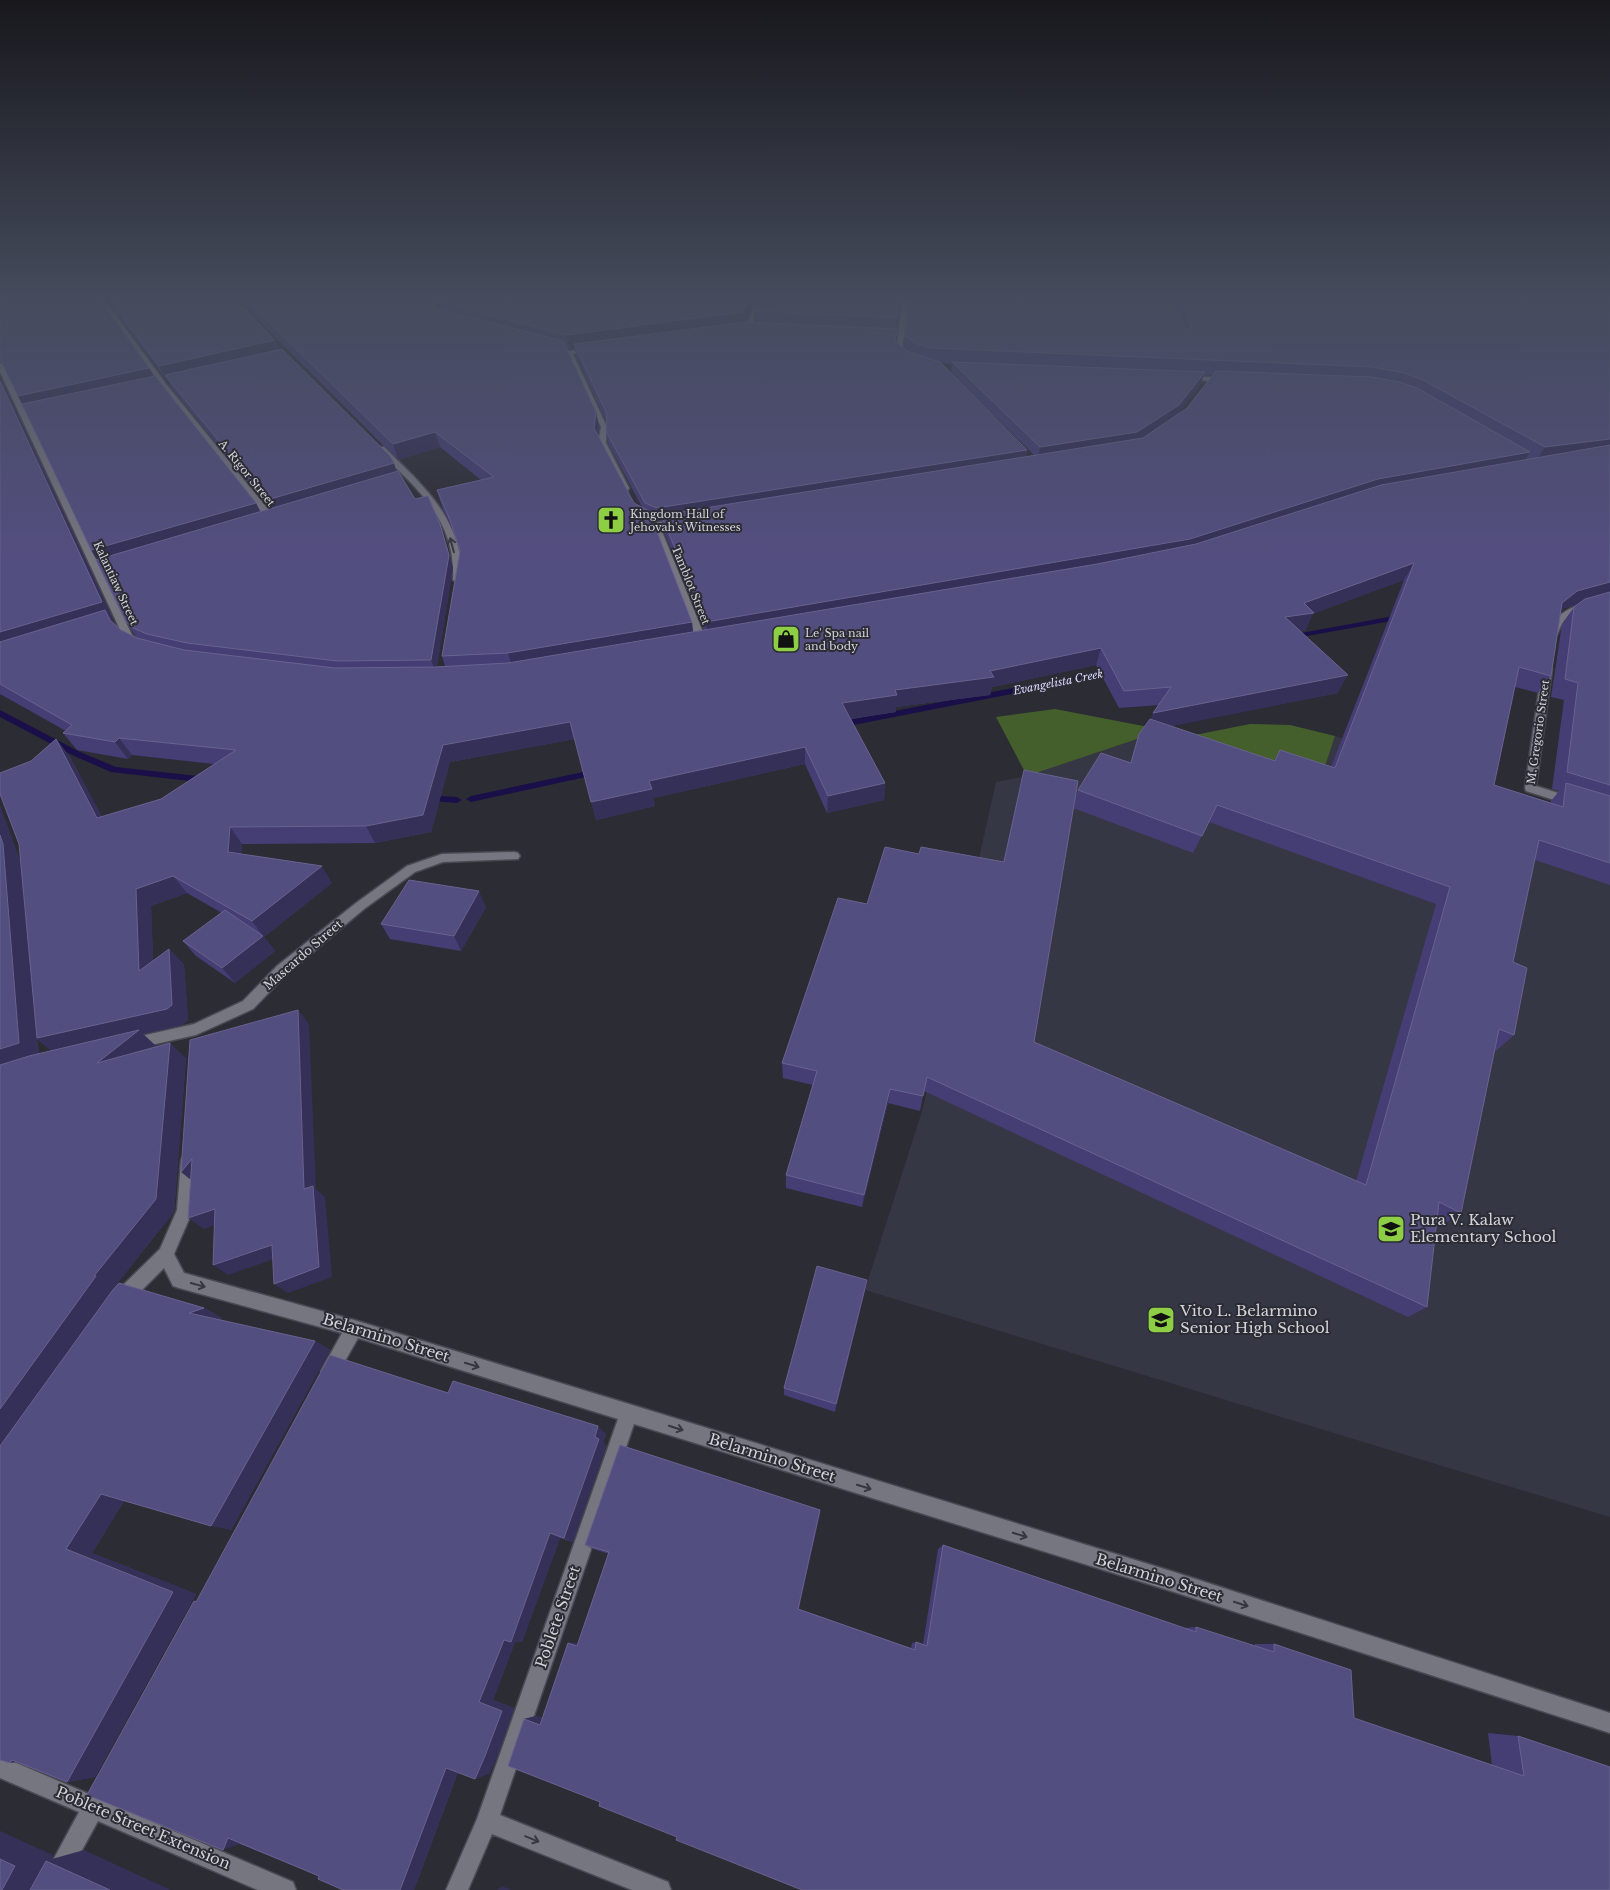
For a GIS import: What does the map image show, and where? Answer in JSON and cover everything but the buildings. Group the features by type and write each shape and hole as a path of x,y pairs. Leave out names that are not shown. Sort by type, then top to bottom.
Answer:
{"street":[{"name":"Kalantiaw Street","path":"9,383 98,570 116,622 128,636 144,648"},
{"path":"155,387 173,383"},
{"path":"583,383 604,427 602,443 628,494"},
{"name":"A. Rigor Street","path":"164,385 272,520"},
{"path":"25,416 34,414"},
{"path":"376,445 436,506 450,537 458,568 456,586"},
{"path":"401,481 410,478"},
{"path":"263,522 281,517"},
{"name":"Tamblot Street","path":"683,519 654,524 702,642"},
{"path":"98,570 107,567"},
{"path":"1552,641 1556,622 1568,612 1610,600"},
{"path":"692,644 712,640"},
{"name":"M. Gregorio Street","path":"1548,660 1530,788 1583,805"},
{"name":"Mascardo Street","path":"122,1046 196,1028 248,1005 282,970 360,906 411,869 442,858 514,856"},
{"path":"195,1048 196,1028"},
{"path":"113,1310 124,1294 166,1255 185,1210 189,1143"},
{"name":"Belarmino Street","path":"166,1255 178,1280 354,1328 629,1413 1171,1581 1610,1723"},
{"path":"321,1388 354,1328"},
{"name":"Poblete Street","path":"457,1890 487,1821 629,1413"},
{"path":"48,1890 116,1766"},
{"name":"Poblete Street Extension","path":"0,1767 285,1890"},
{"path":"487,1821 660,1890"}],"shaded area":[{"name":"Pura V. Kalaw Elementary School","path":"1164,730 1319,781 1335,736 1610,823 1610,1517 865,1290 923,1108 996,782 1027,776"}],"green space":[{"path":"1055,709 1164,730 1027,776 996,717"},
{"path":"1250,724 1290,725 1335,736 1320,781 1185,737"}],"waterway":[{"name":"Evangelista Creek","path":"1290,637 1405,616"},
{"name":"Evangelista Creek","path":"838,725 1115,671"},
{"path":"0,713 77,754 114,770 207,780"},
{"path":"471,799 597,772"},
{"path":"424,798 457,800"}],"place":[{"name":"Kingdom Hall of Jehovah's Witnesses","path":"611,520"},
{"name":"Le' Spa nail and body","path":"786,639"},
{"name":"Pura V. Kalaw Elementary School","path":"1391,1229"},
{"name":"Vito L. Belarmino Senior High School","path":"1161,1320"}]}
